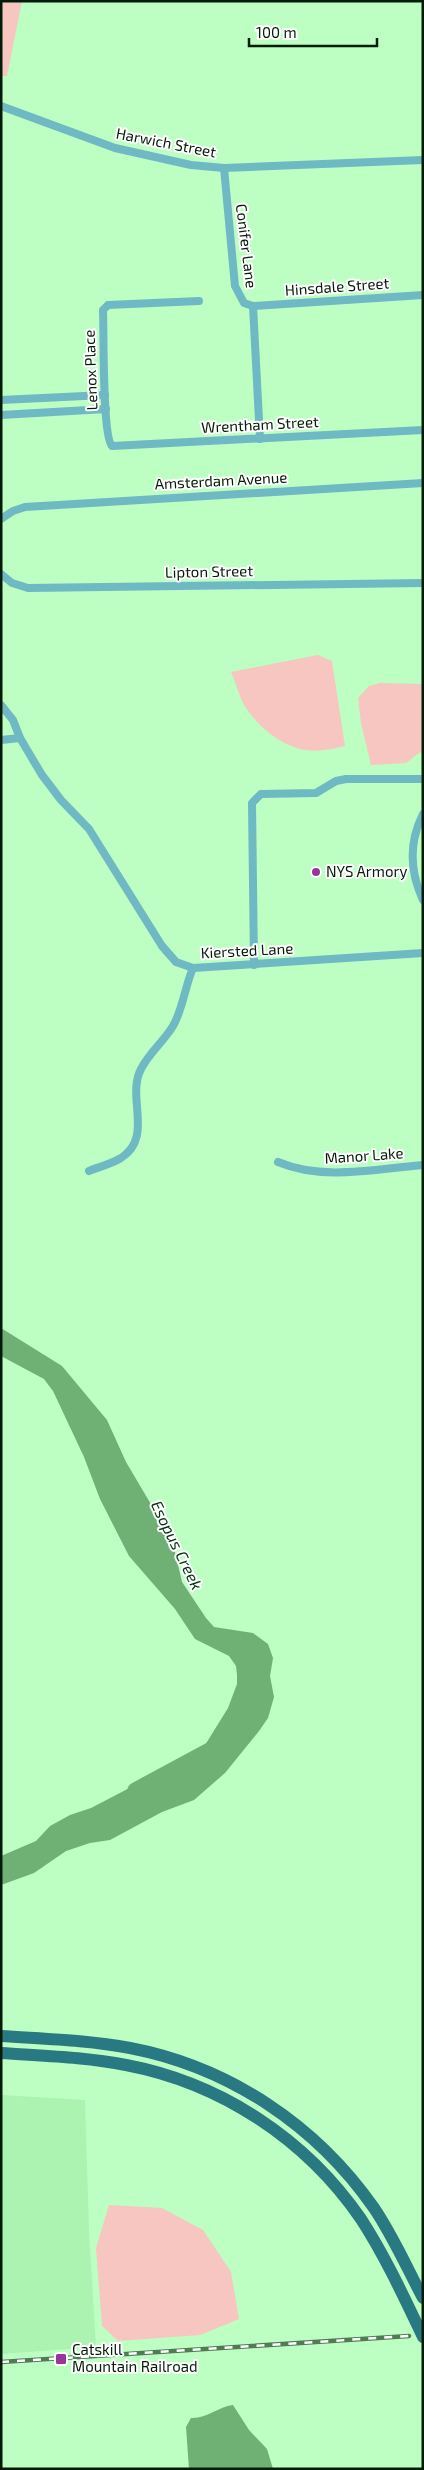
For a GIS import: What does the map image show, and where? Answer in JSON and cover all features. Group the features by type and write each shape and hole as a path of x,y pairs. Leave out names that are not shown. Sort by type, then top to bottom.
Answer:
{"highway":[{"path":"1,2036 98,2043 147,2052 213,2074 257,2098 309,2136 355,2183 385,2225 423,2298"},
{"path":"1,2053 96,2060 143,2068 199,2087 248,2112 298,2148 342,2194 370,2234 423,2337"}],"street":[{"name":"Harwich Street","path":"1,106 114,148 192,165 224,168 423,160"},
{"name":"Conifer Lane","path":"224,168 235,286 244,303 253,306 260,439"},
{"name":"Hinsdale Street","path":"253,306 423,295"},
{"name":"Lenox Place","path":"108,434 103,310 107,306 199,301"},
{"path":"1,400 105,395"},
{"path":"1,415 106,408"},
{"name":"Wrentham Street","path":"108,434 112,446 423,430"},
{"name":"Amsterdam Avenue","path":"1,519 22,507 423,483"},
{"name":"Lipton Street","path":"1,574 12,583 28,588 423,583"},
{"name":"Kiersted Lane","path":"1,705 13,720 20,738 52,789 89,829 162,946 176,962 193,968 423,953"},
{"path":"1,740 20,738"},
{"path":"254,964 252,803 255,798 261,794 316,793 336,781 346,779 423,779"},
{"path":"423,814 413,844 412,866 416,886 423,900"},
{"path":"89,1172 121,1158 130,1150 136,1137 139,1122 136,1092 140,1069 174,1024 193,968"},
{"name":"Manor Lake","path":"278,1162 294,1168 325,1173 423,1165"}],"shaded area":[{"path":"1,1 22,1 7,76 1,76"},
{"path":"318,655 332,661 345,746 311,751 287,744 260,725 242,701 231,672"},
{"path":"380,683 423,684 423,750 406,763 371,765 361,723 358,698 369,686"},
{"path":"1,1328 62,1366 107,1420 126,1462 165,1528 175,1552 182,1582 206,1618 214,1627 253,1633 268,1644 273,1658 270,1676 274,1697 268,1718 259,1731 225,1773 194,1800 162,1812 110,1840 90,1843 66,1851 34,1873 1,1885 1,1856 36,1841 50,1826 70,1815 91,1808 141,1782 166,1778 187,1766 202,1750 228,1708 237,1684 237,1675 236,1666 229,1656 195,1639 175,1609 129,1556 100,1499 84,1457 53,1391 44,1379 1,1356"},
{"path":"1,2095 85,2100 89,2232 96,2347 1,2354"},
{"path":"109,2205 162,2208 203,2230 231,2272 239,2319 200,2335 118,2341 102,2326 96,2248"},
{"path":"233,2405 249,2430 267,2449 273,2469 189,2469 186,2427 191,2418 202,2417"}],"waterway":[{"name":"Esopus Creek","path":"135,1790 209,1750"}],"railway":[{"path":"1,2362 409,2336"}],"place":[{"name":"NYS Armory","path":"316,872"},
{"name":"Catskill Mountain Railroad","path":"61,2359"}]}
